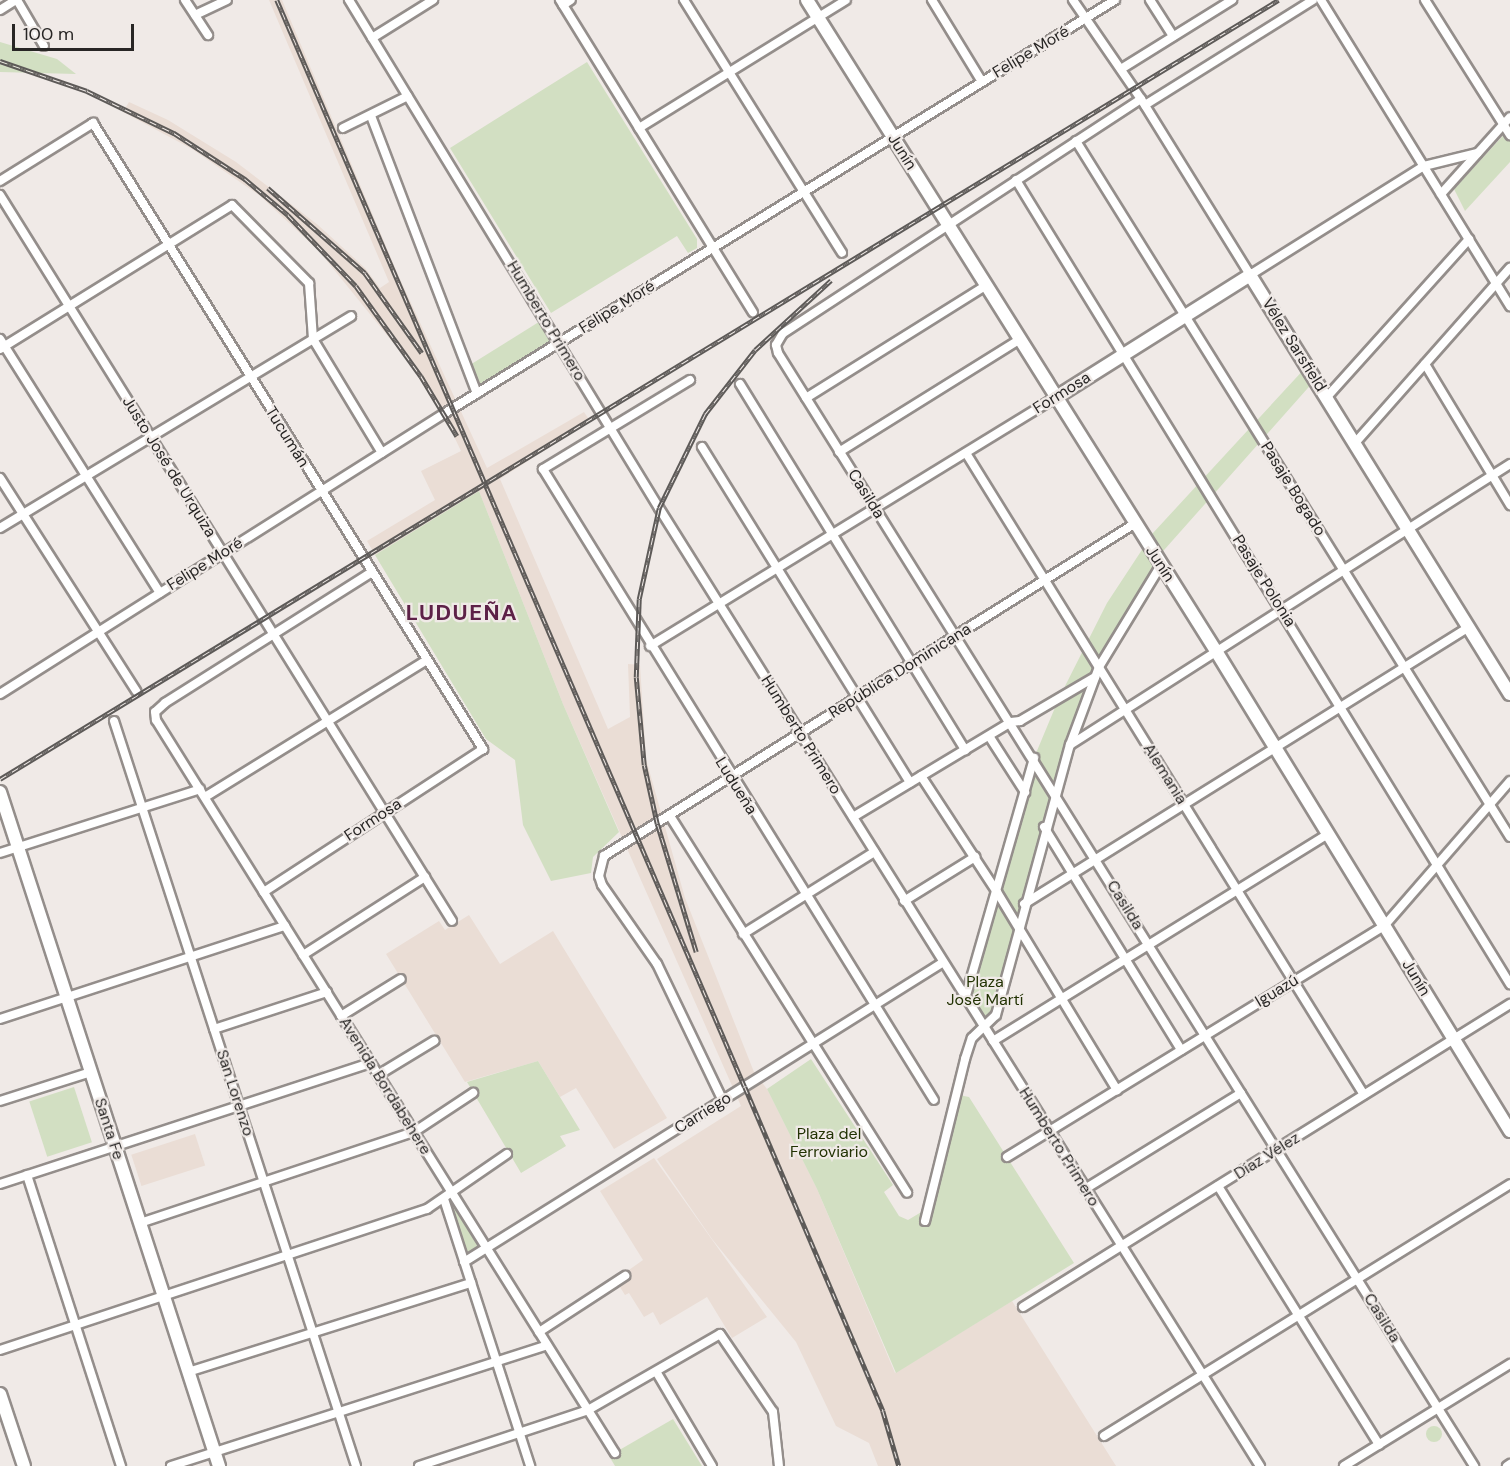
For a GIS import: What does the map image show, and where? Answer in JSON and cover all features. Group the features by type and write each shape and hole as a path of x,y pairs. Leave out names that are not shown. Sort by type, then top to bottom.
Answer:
{"main road":[{"name":"Junín","path":"807,0 946,225 1216,651 1510,1131"},
{"name":"Formosa","path":"1055,398 1250,275"},
{"name":"Vélez Sarsfield","path":"1250,275 1510,694"},
{"name":"Santa Fe","path":"0,792 219,1466"},
{"path":"0,1394 24,1466"}],"street":[{"path":"0,10 16,0 44,46"},
{"path":"186,0 208,35"},
{"path":"195,15 227,0"},
{"name":"Humberto Primero","path":"349,0 610,428 942,963 1260,1466"},
{"path":"372,38 433,0"},
{"path":"684,0 842,253"},
{"path":"639,128 846,0"},
{"path":"932,0 982,82"},
{"name":"Vélez Sarsfield","path":"1073,0 1143,102 1250,275"},
{"name":"Felipe Moré","path":"0,694 477,393 1115,0"},
{"path":"1150,0 1173,36"},
{"path":"1121,69 1232,0"},
{"path":"946,225 1076,141 1314,0"},
{"path":"1321,0 1510,306"},
{"path":"1425,0 1510,135"},
{"path":"565,2 639,128 753,312"},
{"path":"343,128 408,96"},
{"path":"370,116 477,393"},
{"path":"1441,194 1510,117"},
{"name":"Tucumán","path":"0,181 93,123 483,749"},
{"name":"Pasaje Bogado","path":"1076,141 1402,668 1510,837"},
{"name":"Formosa","path":"1250,275 1424,166 1477,153"},
{"name":"Pasaje Polonia","path":"1016,180 1510,984"},
{"name":"Justo José de Urquiza","path":"0,195 452,921"},
{"path":"160,593 2,345 232,205 309,283 313,339 382,453"},
{"name":"Casilda","path":"946,225 791,327 776,345 839,452 1034,758 1474,1466"},
{"path":"1326,398 1469,239"},
{"path":"1355,443 1510,268"},
{"path":"806,398 985,286"},
{"path":"0,528 351,316"},
{"path":"839,452 1019,340"},
{"path":"1425,364 1510,505"},
{"path":"610,428 690,380"},
{"path":"740,384 965,750"},
{"name":"Formosa","path":"650,646 1055,398"},
{"name":"Ludueña","path":"610,428 543,469 804,896 934,1100"},
{"path":"702,447 910,783"},
{"name":"Alemania","path":"966,453 1364,1095"},
{"path":"1070,745 1510,464"},
{"path":"0,478 136,691"},
{"name":"República Dominicana","path":"723,1101 657,964 602,885 598,876 604,856 1134,524"},
{"path":"925,1221 965,1059 972,1038 996,1016 1044,827 1070,745 1099,667 1161,565"},
{"path":"273,634 372,572"},
{"path":"1024,904 1469,627"},
{"name":"Avenida Bordabehere","path":"273,634 165,703 155,712 156,720 615,1453"},
{"path":"205,798 427,660"},
{"path":"853,817 1011,722 1095,677"},
{"name":"San Lorenzo","path":"114,721 356,1466"},
{"path":"989,736 1025,792"},
{"name":"Formosa","path":"264,892 483,749"},
{"path":"965,999 1034,758"},
{"path":"921,776 997,892 1018,932 1116,1090"},
{"name":"Iguazú","path":"1007,1157 1384,926 1510,781"},
{"path":"0,853 200,789"},
{"path":"670,816 811,1045 907,1193"},
{"path":"1044,827 1181,1050"},
{"path":"993,1041 1328,834"},
{"path":"743,934 874,852"},
{"path":"904,901 975,857"},
{"path":"303,955 425,877"},
{"path":"0,1019 285,926"},
{"name":"Carriego","path":"464,1262 942,963"},
{"path":"341,1016 401,979"},
{"path":"214,1029 327,992"},
{"name":"Díaz Vélez","path":"1023,1307 1510,1004"},
{"path":"378,1075 434,1041"},
{"path":"0,1184 370,1063"},
{"path":"0,1101 91,1072"},
{"path":"140,1223 264,1184 414,1132 473,1093"},
{"path":"1085,1189 1241,1093"},
{"path":"0,1350 426,1209 444,1199 507,1154"},
{"path":"27,1175 121,1466"},
{"path":"1104,1436 1202,1373 1510,1184"},
{"path":"1218,1186 1379,1444"},
{"path":"444,1199 530,1466"},
{"path":"539,1332 625,1276"},
{"path":"188,1372 471,1283"},
{"path":"420,1466 588,1410 657,1373 720,1334 772,1412 779,1466"},
{"path":"171,1466 547,1345"},
{"path":"1344,1466 1510,1364"},
{"path":"657,1373 712,1466"}],"shaded area":[{"path":"269,0 282,0 399,277 487,468 584,412 590,421 500,479 608,729 630,717 628,664 640,665 646,759 685,898 754,1072 767,1089 817,1189 895,1373 1012,1301 1116,1466 878,1466 869,1443 836,1426 796,1342 712,1239 657,1159 741,1106 563,704 479,491 375,555 367,541 435,500 421,471 461,451 448,424 408,361 318,250 259,195 192,149 123,112 129,102 168,120 236,162 318,225 365,268 380,288 389,282"},
{"path":"469,915 500,964 553,931 667,1118 614,1149 576,1088 560,1097 538,1061 465,1082 386,954 439,921 445,930"},
{"path":"195,1134 205,1165 141,1186 131,1155"},
{"path":"654,1158 767,1317 732,1338 707,1297 660,1325 653,1312 644,1317 629,1293 625,1295 618,1284 629,1278 626,1272 643,1260 600,1191"}],"green space":[{"path":"0,42 57,59 76,74 0,72"},
{"path":"587,62 697,239 697,248 688,253 677,236 551,313 450,148"},
{"path":"1510,128 1510,162 1465,211 1454,189"},
{"path":"542,320 555,341 482,387 469,366"},
{"name":"Plaza José Martí","path":"1307,366 1315,380 1157,558 1161,565 1099,667 1070,745 996,1015 982,1027 965,999 1034,758 1059,698 1107,603 1153,533"},
{"path":"479,491 563,704 619,832 593,857 591,873 551,881 523,825 515,760 486,739 375,555"},
{"name":"Plaza del Ferroviario","path":"811,1059 893,1185 884,1192 899,1216 908,1220 923,1211 954,1094 969,1097 1074,1263 896,1373 817,1189 767,1089"},
{"path":"538,1061 580,1130 560,1136 566,1146 521,1173 467,1082"},
{"path":"74,1087 92,1142 47,1157 29,1102"},
{"path":"450,1202 480,1245 468,1256 466,1256"},
{"path":"673,1419 702,1466 615,1466 609,1456"},
{"path":"1434,1426 1440,1428 1442,1434 1440,1440 1434,1442 1428,1440 1426,1434 1428,1428"}],"railway":[{"path":"277,0 883,1411 899,1466"},
{"path":"0,779 1278,0"},
{"path":"0,61 87,91 174,133 245,179 288,215 356,286 421,376 457,436"},
{"path":"268,188 365,273 422,353"},
{"path":"696,952 657,824 644,765 636,677 639,599 659,508 705,414 755,350 831,280"}],"district":[{"name":"LUDUEÑA","path":"462,613"}]}
